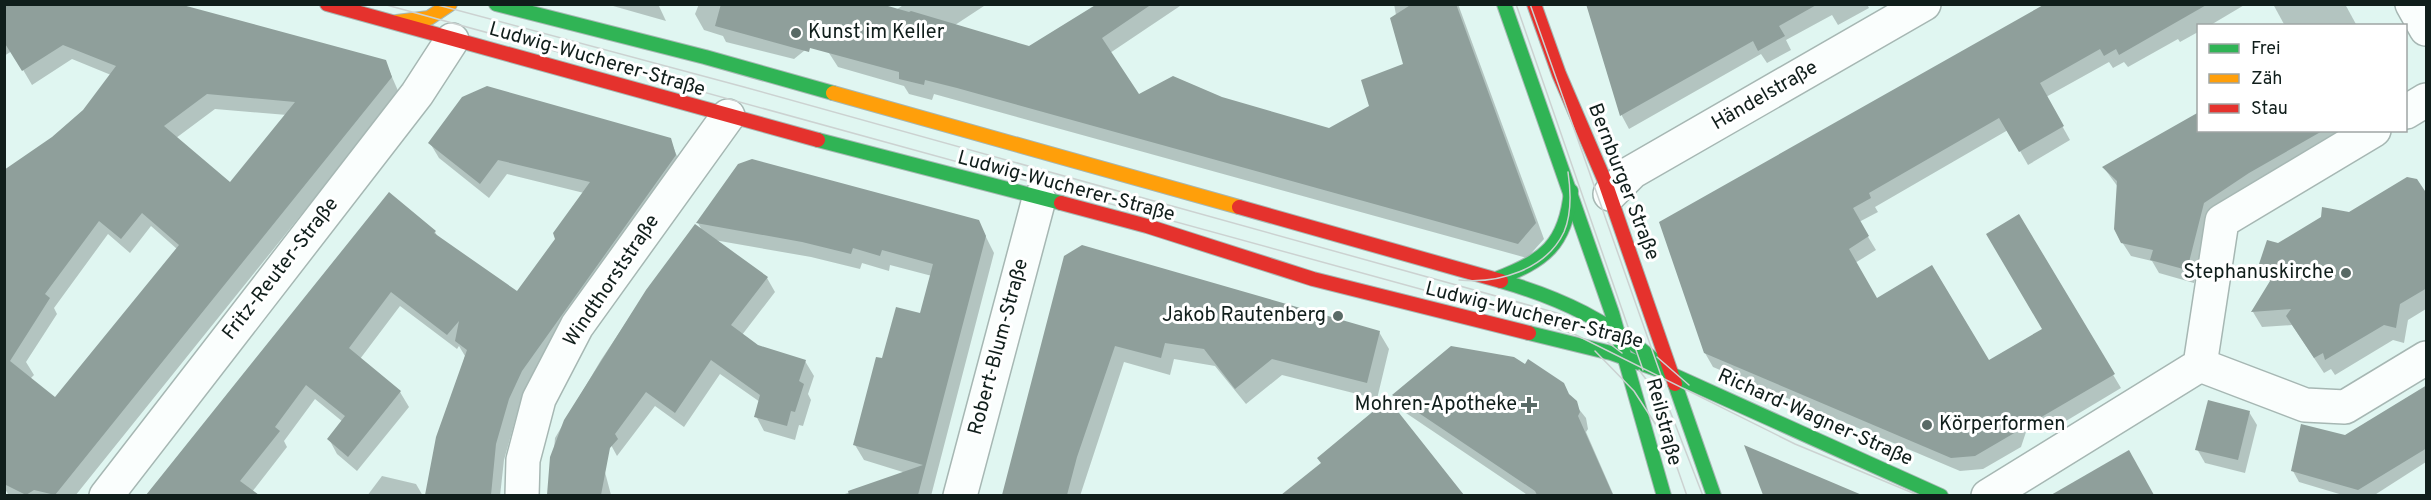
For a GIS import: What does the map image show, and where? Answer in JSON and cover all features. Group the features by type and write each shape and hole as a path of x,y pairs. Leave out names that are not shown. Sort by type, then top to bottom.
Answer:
{"street":[{"name":"Ludwig-Wucherer-Straße","path":"327,4 728,116 1147,226 1313,279 1627,358 1673,375"},
{"path":"392,23 429,18 450,4"},
{"name":"Ludwig-Wucherer-Straße","path":"496,4 705,57 1561,299 1617,328 1673,375"},
{"path":"1504,4 1627,358"},
{"name":"Bernburger Straße","path":"1534,4 1558,74 1610,194 1673,375"},
{"name":"Händelstraße","path":"1610,194 1632,172 1924,4"},
{"path":"2412,4 2427,29"},
{"name":"Fritz-Reuter-Straße","path":"106,495 417,94 452,40"},
{"path":"2407,111 2427,100"},
{"name":"Windthorststraße","path":"522,495 523,459 539,399 578,326 728,116"},
{"path":"1988,495 2200,365 2222,221 2371,132"},
{"path":"1496,279 1538,262 1557,244 1568,217 1570,191"},
{"name":"Robert-Blum-Straße","path":"960,495 1039,199"},
{"name":"Reilstraße","path":"1627,358 1650,456 1664,495"},
{"path":"2200,365 2305,405 2344,407 2427,358"},
{"name":"Reilstraße","path":"1673,375 1714,495"},
{"name":"Richard-Wagner-Straße","path":"1673,375 1941,495"}],"building":[{"path":"4,4 179,4 386,60 392,77 55,495 34,490 26,495 4,484 4,170 52,137 83,110 116,66 63,45 22,71 4,42","holes":["207,94 295,102 230,182 164,126","142,213 179,245 55,397 10,361 50,298 45,294 99,221 121,239"]},
{"path":"721,4 881,4 1029,46 1097,4 1152,4 1102,38 1139,94 1173,76 1222,97 1329,128 1369,106 1361,80 1403,64 1390,18 1412,4 1456,4 1536,223 1518,244 957,88 925,80 924,85 899,79 899,72 810,48 809,52 715,26"},
{"path":"1586,4 1818,4 1779,26 1785,36 1758,51 1753,41 1620,116"},
{"path":"2045,4 2208,4 2119,55 2116,49 2104,56 2100,49 2040,83 2064,126 2019,152 1999,118 1869,193 1871,198 1853,208 1869,236 1849,249 1877,298 1932,265 1989,360 2042,329 1986,234 2019,214 2115,374 1975,456 1951,458 1704,353 1659,222"},
{"path":"487,86 671,138 676,155 522,371 509,399 496,444 491,495 425,495 436,437 467,350 455,341 459,321 447,335 391,292 349,348 401,391 348,457 327,439 345,416 306,385 275,427 280,431 240,481 259,495 146,495 389,192 436,231 434,233 517,291 555,239 553,233 590,182 498,160 480,184 428,143 462,97"},
{"path":"2197,113 2197,132 2321,132 2249,173 2204,203 2187,270 2150,260 2153,250 2121,243 2114,229 2117,181 2102,167"},
{"path":"752,159 979,220 986,236 918,495 849,495 848,491 923,465 853,445 876,357 882,358 896,307 920,313 933,264 882,250 880,256 853,248 851,254 802,242 696,223 738,164"},
{"name":"Stephanuskirche","path":"2407,177 2417,179 2427,194 2427,288 2400,304 2396,328 2384,325 2325,360 2323,353 2314,358 2286,316 2291,309 2251,312 2270,281 2259,264 2267,240 2278,243 2321,217 2322,207 2349,212"},
{"path":"695,224 768,277 731,325 758,345 806,360 799,381 804,384 795,412 791,411 787,426 754,417 760,395 711,360 675,413 646,392 615,434 618,439 610,448 601,495 547,495 550,457 564,420 646,290"},
{"path":"1082,245 1380,331 1367,383 1272,359 1235,389 1204,349 1165,343 1161,358 1115,346 1077,457 1067,495 1002,495 1064,256"},
{"path":"1451,346 1514,357 1525,364 1528,359 1564,383 1569,394 1577,401 1580,412 1578,416 1613,495 1537,495 1535,491 1392,395"},
{"path":"2427,385 2427,448 2358,490 2291,471 2301,424 2345,435"},
{"path":"1388,399 1464,495 1281,495 1321,463 1317,458"},
{"path":"2208,400 2250,411 2238,460 2195,450"},
{"path":"1744,445 1862,495 1763,495"},
{"path":"2129,450 2154,495 2051,495"}],"tram line":[{"path":"383,4 1464,301 1574,334 1795,444 1920,496"},
{"path":"434,4 744,87 1557,313 1586,326 1622,353"},
{"path":"1516,4 1643,370"},
{"path":"1530,4 1663,381"},
{"path":"1459,280 1474,281 1505,277 1533,265 1545,256 1556,245 1567,225 1570,202 1568,172"},
{"path":"1595,351 1634,391 1656,425"},
{"path":"1657,357 1689,385"},
{"path":"1639,370 1670,411 1703,496"},
{"path":"1650,390 1687,496"}],"traffic: fast":[{"path":"496,4 705,57 833,93"},
{"path":"1504,4 1612,313 1664,496"},
{"path":"818,140 1061,203"},
{"path":"1496,279 1527,265 1550,248 1564,225 1571,191"},
{"path":"1501,281 1544,295 1584,313 1622,335 1658,363"},
{"path":"1529,333 1611,353 1673,375 1941,496"},
{"path":"1675,384 1714,496"}],"traffic: slow":[{"path":"397,22 429,18 450,4"},
{"path":"833,93 1239,207"}],"traffic: jam":[{"path":"327,4 818,140"},
{"path":"1534,4 1559,74 1604,179 1675,384"},
{"path":"1061,203 1147,226 1313,279 1529,333"},
{"path":"1239,207 1501,281"}],"place":[{"name":"Kunst im Keller","path":"796,33"},
{"name":"Stephanuskirche","path":"2346,273"},
{"name":"Jakob Rautenberg","path":"1338,316"},
{"name":"Mohren-Apotheke","path":"1529,405"},
{"name":"Körperformen","path":"1927,425"}]}
